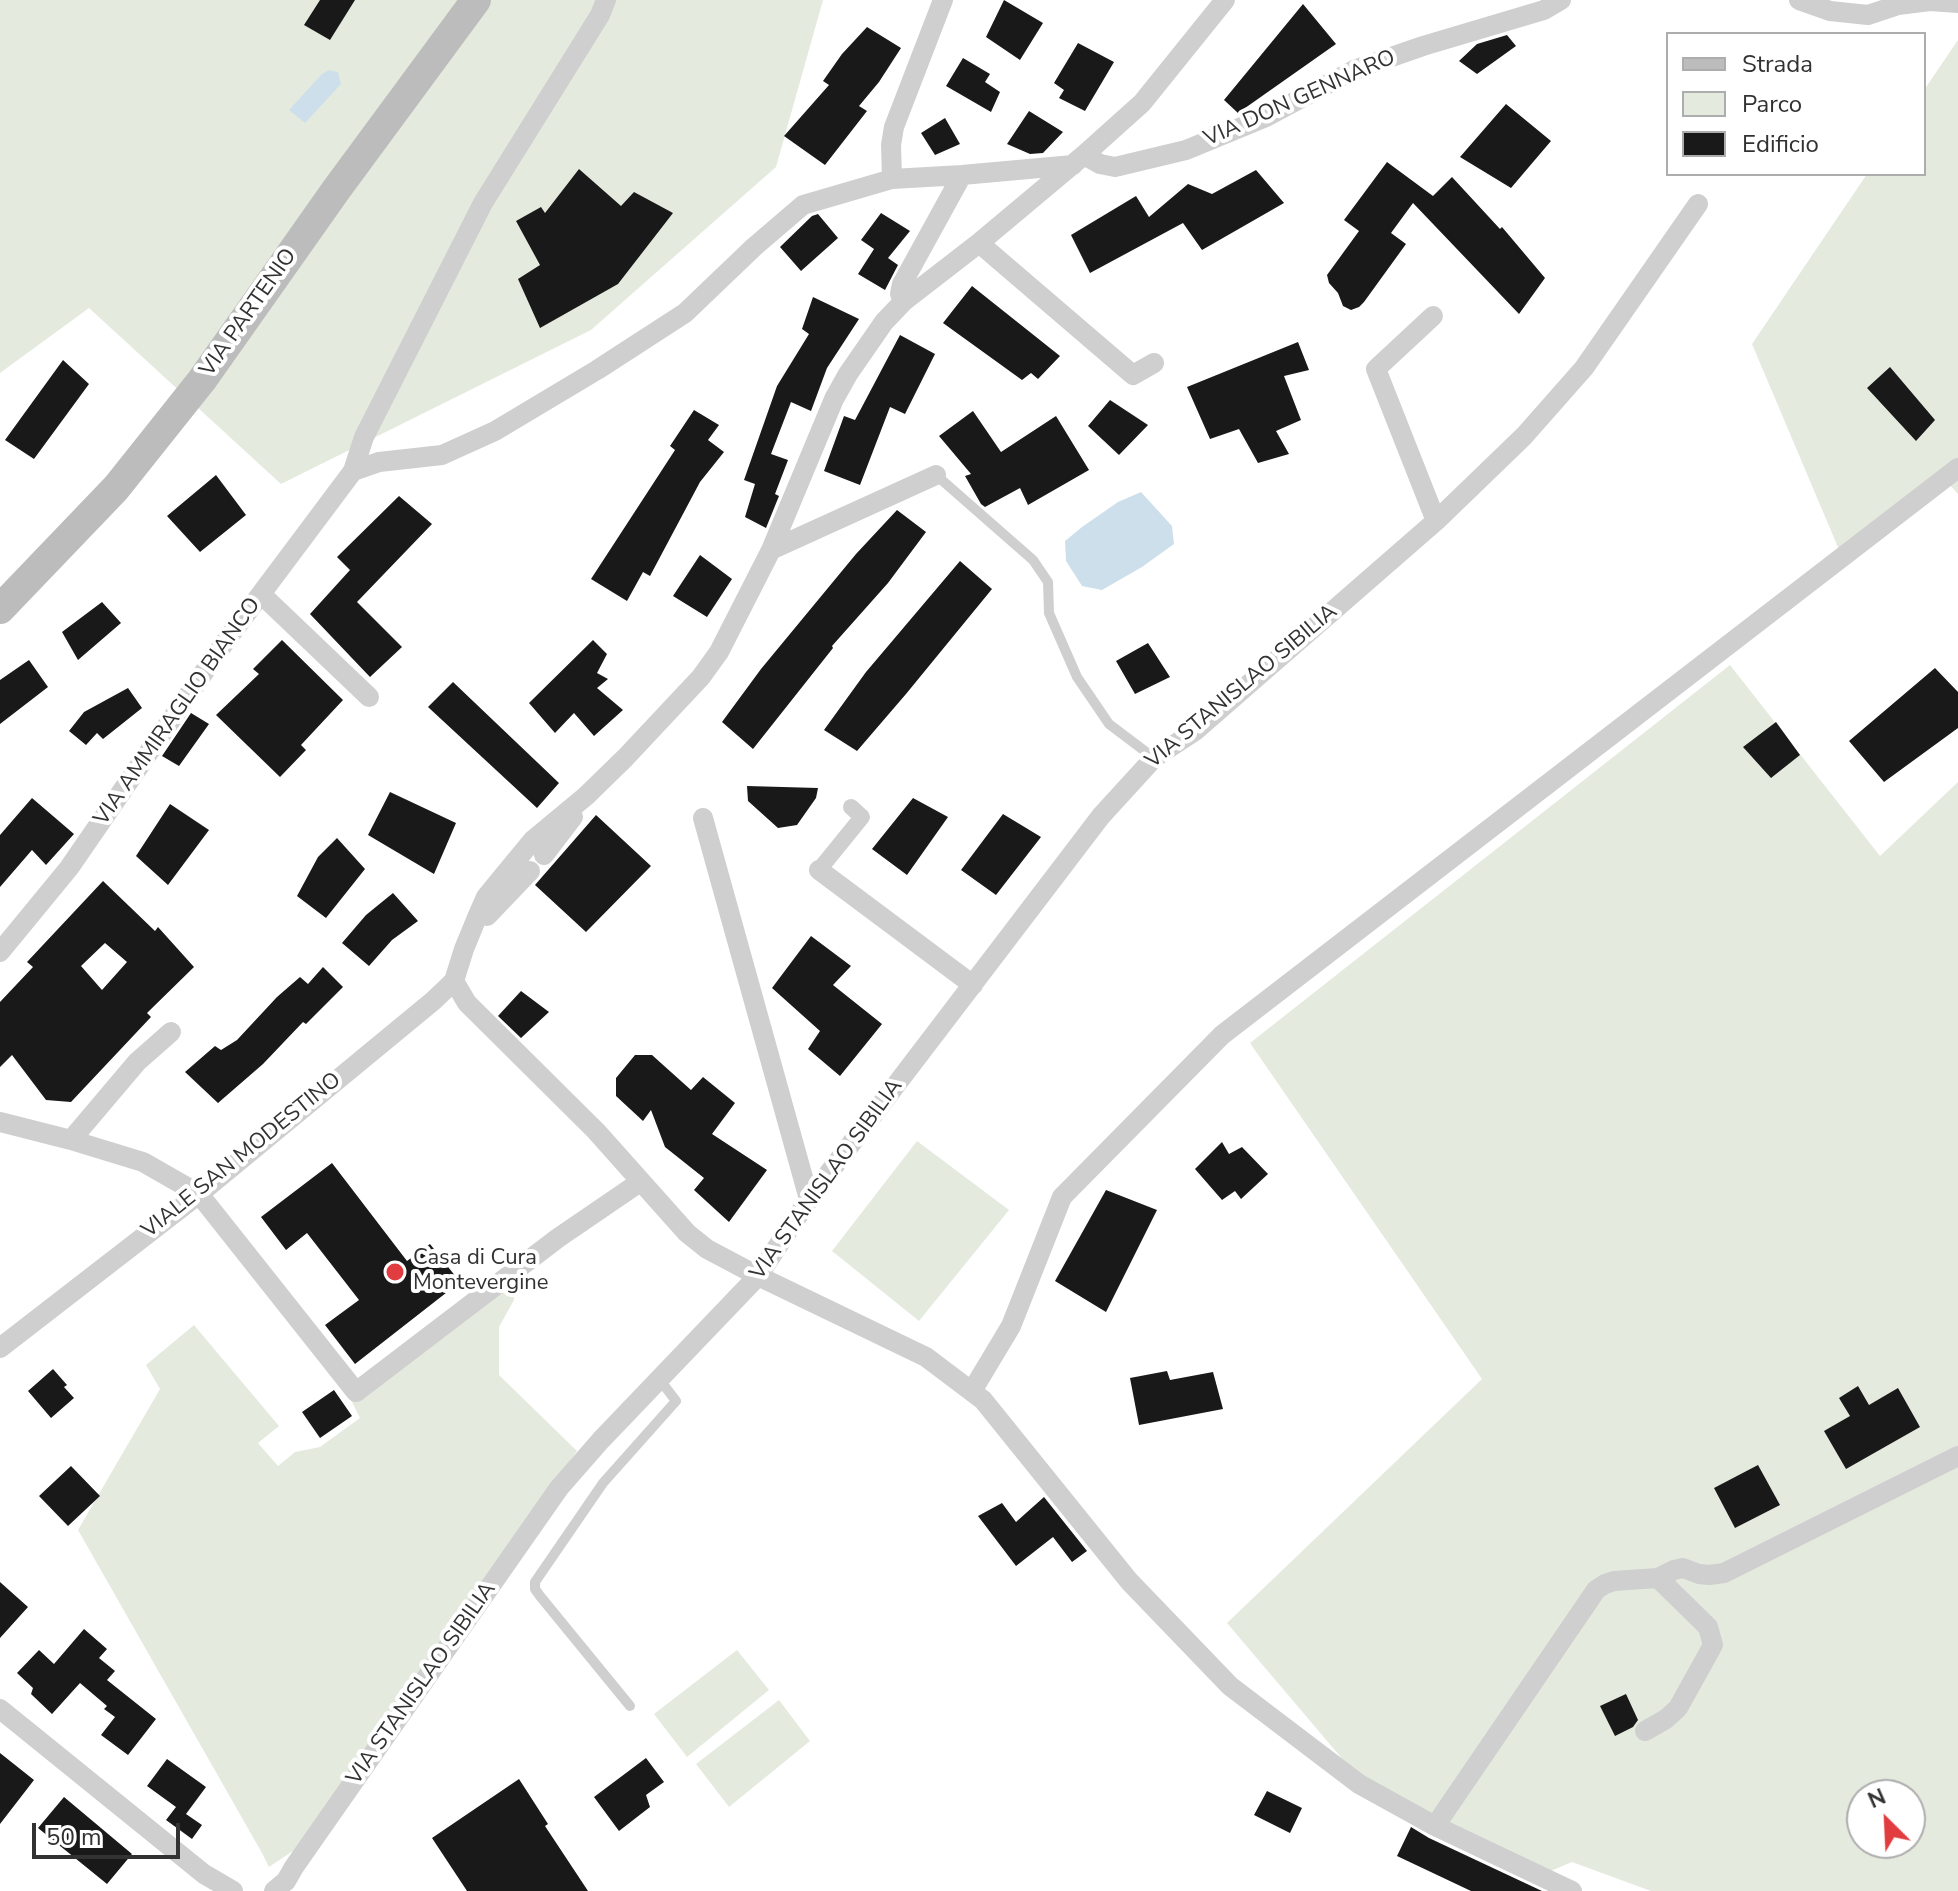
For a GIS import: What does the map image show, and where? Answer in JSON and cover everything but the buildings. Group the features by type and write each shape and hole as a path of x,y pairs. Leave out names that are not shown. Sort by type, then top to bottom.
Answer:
{"main road":[{"name":"VIA PARTENIO","path":"0,609 116,488 202,380 336,190 476,0"}],"street":[{"name":"VIA AMMIRAGLIO BIANCO","path":"0,952 69,868 222,646 353,471 364,437 483,203 600,15 606,0"},
{"path":"892,179 894,127 943,0"},
{"path":"1225,0 1142,103 1079,160 904,301 884,322 834,399 771,550 719,652 701,677 625,758 586,796 533,840 486,897 454,981 467,1003 596,1131 687,1233 707,1249 926,1357 983,1400 1129,1581 1230,1686 1359,1784 1435,1826 1572,1891"},
{"name":"VIA DON GENNARO","path":"1079,160 1115,167 1186,150 1266,117 1354,70 1544,10 1561,0"},
{"path":"1799,0 1830,11 1868,15 1898,5 1930,1 1958,3"},
{"path":"353,471 379,462 442,455 495,431 685,313 803,205 892,179 1004,171 1079,160"},
{"path":"1004,171 1017,184 1023,206"},
{"path":"904,301 900,294 902,284 962,175"},
{"name":"VIA STANISLAO SIBILIA","path":"274,1891 286,1881 559,1488 758,1276 809,1199 1101,816 1154,758 1195,731 1436,521 1524,436 1584,368 1698,204"},
{"path":"979,243 1133,375 1154,363"},
{"path":"1433,316 1376,369 1436,521"},
{"path":"364,437 379,462"},
{"path":"972,1391 1011,1326 1062,1197 1222,1035 1958,468"},
{"path":"771,550 936,475"},
{"path":"261,594 369,697"},
{"path":"544,855 570,823 586,796"},
{"path":"851,807 862,817 819,870 973,985"},
{"path":"703,818 809,1199"},
{"path":"464,949 493,908 530,871"},
{"name":"VIALE SAN MODESTINO","path":"0,1348 199,1194 454,981"},
{"path":"71,1140 137,1062 171,1032"},
{"path":"0,1122 143,1162 199,1194 356,1392 558,1238 640,1182"},
{"path":"1435,1826 1596,1590 1614,1581 1658,1578 1683,1568 1699,1574 1724,1573 1958,1456"},
{"path":"1645,1731 1678,1708 1713,1645 1708,1627 1658,1578"},
{"path":"0,1709 204,1874 233,1891"}],"lane":[{"path":"936,475 1033,560 1048,582 1049,613 1077,677 1109,724 1154,758"},
{"path":"630,1706 540,1596 535,1582 603,1483 676,1401 660,1380"}],"green space":[{"path":"0,0 823,0 776,167 591,330 281,484 89,308 0,373"},
{"path":"1958,40 1958,494 1950,485 1840,552 1752,344 1866,176 1926,176 1926,87"},
{"path":"1730,665 1880,856 1958,782 1958,1891 1651,1891 1572,1862 1546,1873 1451,1825 1350,1768 1227,1623 1482,1379 1250,1043"},
{"path":"917,1141 1009,1210 919,1321 832,1251"},
{"path":"514,1280 514,1300 499,1327 499,1375 577,1451 299,1847 269,1867 78,1530 160,1389 146,1365 194,1325 279,1426 258,1443 278,1466 295,1452 320,1447 360,1418 351,1400"},
{"path":"737,1650 769,1690 687,1757 654,1714"},
{"path":"779,1700 810,1741 729,1807 696,1764"}],"water":[{"path":"329,70 338,72 341,84 305,123 289,110"},
{"path":"1141,492 1172,526 1174,544 1102,590 1082,586 1066,561 1065,541 1118,502"}],"place":[{"name":"Casa di Cura Montevergine","path":"395,1272"}]}
